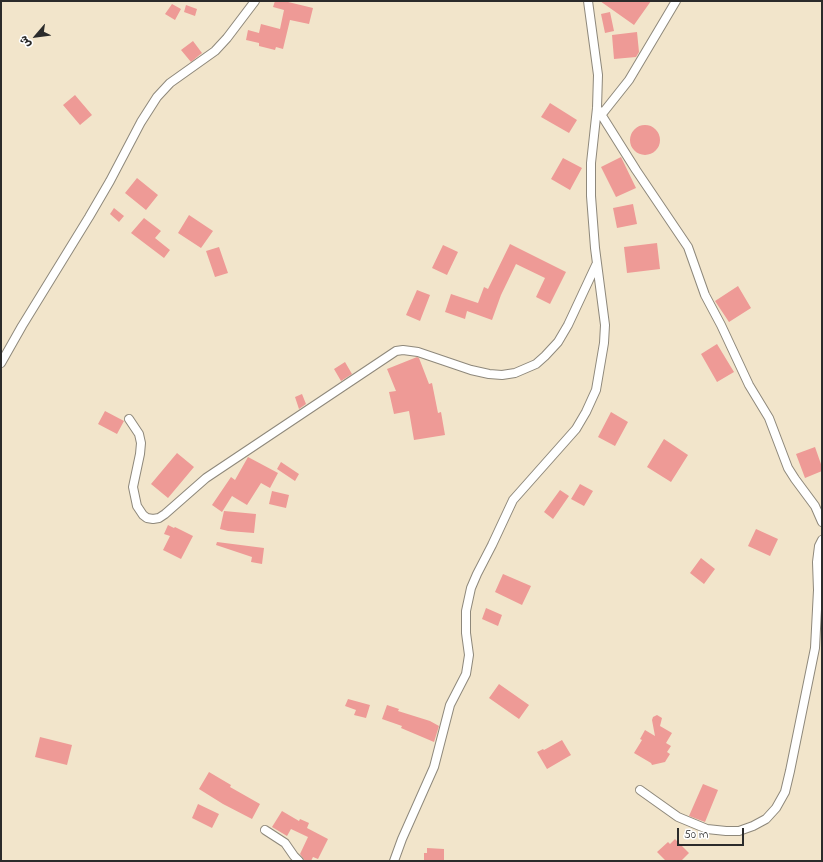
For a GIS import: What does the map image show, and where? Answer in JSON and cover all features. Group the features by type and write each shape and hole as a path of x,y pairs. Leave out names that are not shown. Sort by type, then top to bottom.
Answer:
{"street":[{"path":"1,364 22,326 89,217 141,122 157,97 170,83 215,51 227,38 255,1"},
{"path":"394,861 402,839 434,767 450,704 466,674 469,655 466,633 466,611 471,588 477,574 513,500 576,429 596,390 604,343 605,325 597,264 591,196 591,163 600,111 598,75 588,1"},
{"path":"600,111 629,80 676,1"},
{"path":"600,111 636,170 688,247 705,296 721,325 749,385 770,418 788,468 815,506 822,522"},
{"path":"129,419 140,434 141,443 133,487 137,506 147,518 159,518 206,478 396,351 403,350 418,352 471,370 488,374 502,375 515,373 536,364 558,342 568,325 597,264"},
{"path":"640,790 678,817 707,829 739,831 766,819 776,808 784,792 790,771 815,648 818,590 817,562 819,546 822,540"},
{"path":"265,830 285,843 299,861"}],"building":[{"path":"275,1 284,1 313,8 309,24 290,20 283,49 276,47 275,50 259,46 259,43 246,40 248,30 259,33 261,24 280,29 284,10 273,7"},
{"path":"600,1 651,1 634,25"},
{"path":"172,4 181,9 175,20 165,14"},
{"path":"186,5 197,9 195,16 184,12"},
{"path":"610,12 614,31 605,33 601,14"},
{"path":"637,32 639,52 636,57 614,59 612,35"},
{"path":"193,41 202,53 191,62 181,50"},
{"path":"75,95 92,115 80,125 63,105"},
{"path":"550,103 577,120 569,133 541,117"},
{"path":"645,125 651,126 659,134 659,146 651,154 645,155 639,154 631,146 630,140 631,134 639,126"},
{"path":"621,157 636,188 616,197 601,167"},
{"path":"563,158 582,168 570,190 551,179"},
{"path":"137,178 158,195 146,210 125,193"},
{"path":"633,204 637,224 617,228 613,208"},
{"path":"114,208 124,216 119,222 110,214"},
{"path":"189,215 213,231 201,248 178,233"},
{"path":"144,218 161,231 155,238 170,250 164,258 131,233"},
{"path":"657,243 660,269 627,273 624,247"},
{"path":"510,244 566,272 550,304 536,297 545,278 516,264 501,295 492,320 467,311 465,319 445,312 451,294 478,303 484,287 488,289"},
{"path":"443,245 458,252 447,275 432,268"},
{"path":"219,247 228,273 215,277 206,251"},
{"path":"738,286 751,308 729,322 715,301"},
{"path":"417,290 430,295 420,321 406,315"},
{"path":"717,344 734,372 717,382 701,354"},
{"path":"417,357 419,358 429,384 432,383 438,413 441,412 445,435 414,440 409,411 394,414 389,392 396,391 387,369"},
{"path":"345,362 352,374 341,381 334,369"},
{"path":"302,394 306,404 299,409 295,397"},
{"path":"105,411 124,421 117,434 98,424"},
{"path":"611,412 628,422 615,446 598,437"},
{"path":"664,439 688,455 671,482 647,467"},
{"path":"815,447 822,471 805,478 796,454"},
{"path":"177,453 194,467 168,498 151,484"},
{"path":"248,457 278,473 270,488 261,483 247,505 232,496 222,512 212,505 231,477 235,480"},
{"path":"281,462 299,474 295,481 277,469"},
{"path":"580,484 593,491 584,506 571,499"},
{"path":"560,490 569,496 553,519 544,512"},
{"path":"272,491 289,495 286,508 269,504"},
{"path":"224,511 256,514 254,533 220,529"},
{"path":"168,525 193,536 181,559 163,550 170,536 164,534"},
{"path":"756,529 778,539 770,556 748,546"},
{"path":"217,542 264,548 262,564 251,562 252,557 216,545"},
{"path":"701,558 715,569 704,584 690,573"},
{"path":"503,574 531,586 522,605 495,592"},
{"path":"486,608 502,615 498,626 482,619"},
{"path":"499,684 529,705 519,719 489,698"},
{"path":"348,699 370,705 366,718 354,715 356,710 345,706"},
{"path":"387,705 399,709 398,711 430,721 439,726 434,742 401,728 402,726 382,719"},
{"path":"657,715 662,718 660,726 672,733 666,743 671,746 667,752 670,754 665,762 652,765 634,753 642,740 640,739 645,730 655,736 652,720 653,717"},
{"path":"40,737 72,745 67,765 35,757"},
{"path":"562,740 571,755 547,769 537,752 543,749 544,750"},
{"path":"209,772 231,785 230,787 260,804 252,819 223,804 199,789"},
{"path":"703,784 718,790 705,822 689,816"},
{"path":"198,804 219,814 212,828 192,818"},
{"path":"282,811 299,821 300,819 309,823 307,828 328,839 318,859 313,857 311,861 305,861 300,854 308,837 291,829 287,836 272,827"},
{"path":"675,839 689,853 681,861 666,861 657,852 668,842 670,844"},
{"path":"427,848 444,849 444,861 424,861 424,853 427,853"}]}
